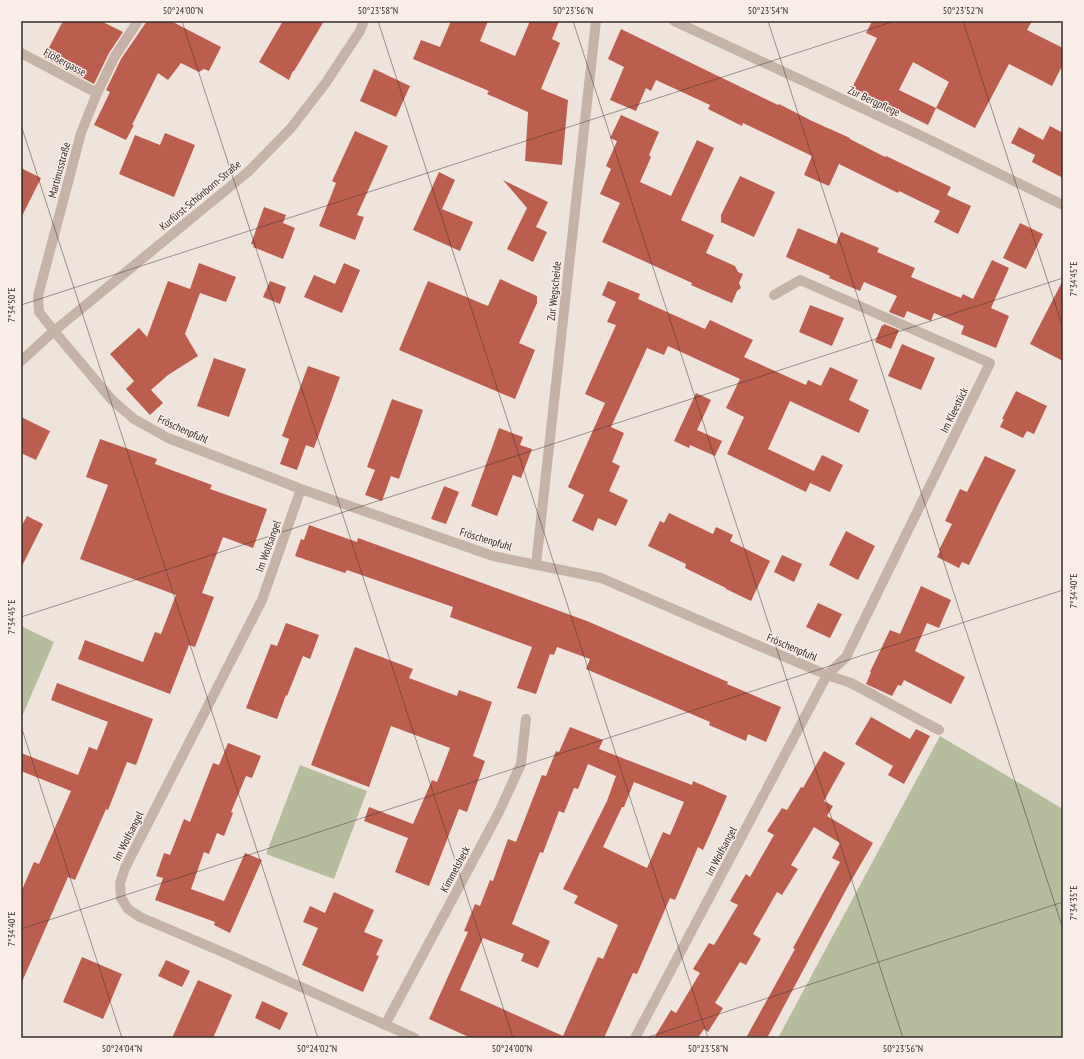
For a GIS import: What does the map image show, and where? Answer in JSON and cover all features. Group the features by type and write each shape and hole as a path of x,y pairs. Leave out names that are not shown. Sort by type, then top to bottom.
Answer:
{"street":[{"name":"Martinusstraße","path":"54,331 39,312 38,296 81,133 97,93 115,56 138,21"},
{"name":"Kurfürst-Schönborn-Straße","path":"21,361 54,331 248,172 291,128 325,84 360,31 364,21"},
{"name":"Zur Wegscheide","path":"536,564 596,21"},
{"name":"Zur Bergpflege","path":"674,21 924,137 1063,205"},
{"name":"Flößergasse","path":"21,53 97,93"},
{"name":"Im Kleestück","path":"774,295 800,280 990,363 846,657 827,675"},
{"name":"Fröschenpfuhl","path":"54,331 112,400 134,419 168,438 301,489 494,556 601,578 827,675 851,683 939,730"},
{"name":"Im Wolfsangel","path":"301,489 262,600 125,868 120,883 121,898 128,909 140,917 415,1038"},
{"name":"Im Wolfsangel","path":"635,1038 827,675"},
{"name":"Kimmelsheck","path":"385,1025 498,814 521,764 526,719"}],"green space":[{"path":"21,626 54,642 21,719"},
{"path":"940,736 1063,809 1063,1038 778,1038"},
{"path":"300,765 367,791 334,879 266,854"}],"building":[{"path":"63,21 101,21 123,32 109,53 94,84 44,57"},
{"path":"147,21 171,21 221,47 209,71 204,69 199,72 181,63 168,80 158,73 126,140 94,125 110,92 106,90 121,59"},
{"path":"283,21 324,21 289,80 259,62"},
{"path":"451,21 488,21 480,41 515,56 530,21 559,21 552,39 560,43 541,89 568,100 562,165 525,161 528,112 487,94 489,91 413,59 421,40 440,47"},
{"path":"872,21 1032,21 1027,30 1063,48 1063,64 1052,86 1009,64 975,128 936,108 928,125 852,88 877,38 866,33","holes":["913,62 949,82 936,108 899,90"]},
{"path":"621,29 850,138 885,157 886,156 951,187 947,195 971,206 958,234 934,222 940,211 899,191 898,193 839,164 829,186 804,175 812,156 743,123 742,126 708,109 710,105 656,80 651,91 646,88 636,111 610,100 624,67 608,59"},
{"path":"374,69 410,86 396,117 360,101"},
{"path":"621,115 659,132 649,155 651,157 640,182 671,196 697,140 714,148 681,220 714,235 706,253 735,266 738,272 743,274 739,283 741,288 737,291 732,303 602,242 620,203 600,194 611,169 606,166 617,141 610,138"},
{"path":"1050,126 1063,133 1063,178 1032,162 1035,155 1011,143 1019,127 1043,140"},
{"path":"355,131 388,146 357,215 364,217 355,240 319,226 336,183 332,181"},
{"path":"165,133 195,145 174,197 119,174 135,135 160,145"},
{"path":"21,168 41,178 21,218"},
{"path":"439,172 455,180 442,209 473,222 460,251 413,230"},
{"path":"740,176 775,192 754,237 721,222 721,215"},
{"path":"503,180 548,202 536,227 547,232 533,262 507,249 527,208"},
{"path":"264,207 286,215 283,223 295,228 283,259 253,247 254,245 251,244"},
{"path":"1020,223 1043,234 1026,269 1003,258"},
{"path":"798,228 836,244 841,232 879,248 877,252 915,268 911,277 961,298 963,294 973,299 992,260 1009,268 991,308 1009,316 996,348 961,334 964,326 934,313 931,321 907,311 904,318 889,312 897,296 864,282 860,291 786,257"},
{"path":"199,263 236,277 226,302 200,293 185,334 198,356 168,375 151,390 163,403 150,415 126,389 134,381 110,354 139,328 147,337 168,281 190,289"},
{"path":"344,263 360,270 342,313 304,297 314,275 335,284"},
{"path":"500,279 537,296 537,303 519,343 535,350 515,399 399,350 428,281 488,306"},
{"path":"1063,280 1063,361 1030,344"},
{"path":"270,281 286,287 280,304 263,297"},
{"path":"608,281 640,294 638,299 705,329 710,320 753,340 744,357 806,385 808,380 821,386 830,367 858,380 849,400 869,410 859,433 790,401 768,449 814,471 822,455 843,465 830,492 810,483 806,492 727,454 744,417 726,408 740,379 668,346 664,355 647,348 611,427 624,433 612,462 620,466 609,491 628,500 616,526 598,518 593,531 572,521 584,495 568,487 605,403 585,394 616,325 607,322 616,302 602,295"},
{"path":"810,305 844,318 832,346 799,332"},
{"path":"884,324 899,330 891,349 875,342 882,325 883,326"},
{"path":"902,344 935,358 921,390 888,376"},
{"path":"214,358 246,369 229,417 197,406"},
{"path":"308,366 340,377 314,448 306,445 297,470 280,464 289,439 282,436"},
{"path":"1016,391 1047,406 1034,434 1027,431 1023,438 1000,427 1004,419 1002,419"},
{"path":"696,393 711,400 697,430 722,441 715,456 690,445 689,448 674,441"},
{"path":"392,399 423,410 399,479 391,476 382,501 365,495 375,470 367,467"},
{"path":"21,417 50,431 36,460 21,453"},
{"path":"499,428 523,437 520,445 532,449 521,478 513,475 497,516 471,506"},
{"path":"100,439 157,459 155,464 212,485 210,489 267,509 253,548 223,537 202,593 214,597 195,647 189,645 170,694 78,659 85,640 143,662 155,632 161,634 176,595 80,559 108,485 86,477"},
{"path":"985,456 1016,470 969,565 962,562 959,568 937,557 952,524 945,521 960,489 967,492"},
{"path":"444,486 459,492 446,524 431,519"},
{"path":"669,513 713,534 716,527 733,535 730,541 770,561 751,601 685,568 686,564 648,546 660,521 664,523"},
{"path":"27,516 43,524 21,568 21,527"},
{"path":"309,525 357,542 358,538 587,621 728,682 727,684 781,707 766,742 748,734 746,741 709,725 710,722 586,669 590,659 557,647 554,655 550,654 536,694 517,688 532,647 450,617 453,607 347,570 345,573 295,556 301,539 304,540"},
{"path":"846,531 875,546 858,580 829,565"},
{"path":"782,555 802,564 794,582 774,572"},
{"path":"921,586 951,600 939,628 927,623 915,651 965,677 951,704 904,680 901,686 898,685 892,696 866,684 870,672 890,630 900,634"},
{"path":"818,603 842,614 830,638 806,627"},
{"path":"286,623 319,635 310,659 303,656 277,719 246,708 271,644 277,646"},
{"path":"355,647 413,669 409,678 457,696 459,690 492,702 473,756 485,761 467,812 459,809 429,886 395,872 408,838 364,821 369,807 413,824 432,780 437,782 450,748 391,726 369,787 311,765"},
{"path":"57,683 153,719 136,765 127,762 108,810 106,809 75,880 68,877 21,984 21,892 34,862 39,864 71,791 21,771 21,753 78,775 89,747 97,750 108,722 51,700"},
{"path":"871,717 910,739 916,729 930,736 904,784 888,775 893,766 855,744"},
{"path":"570,727 603,740 599,749 692,785 693,781 727,796 703,850 698,847 675,900 670,898 637,974 633,973 604,1038 471,1038 429,1019 468,932 464,931 475,904 480,906 490,880 493,881 508,839 516,842 542,775 546,776 556,751 559,752","holes":["588,764 616,776 607,801 563,889 578,896 574,903 618,925 603,959 598,957 563,1036 460,990 483,938 524,954 521,961 538,968 550,941 512,924 540,852 543,853 559,811 564,813 574,788 578,789","634,782 684,802 670,835 663,832 647,868 603,847 622,807 624,807"]},
{"path":"228,743 261,756 252,778 246,776 231,812 233,813 224,836 217,833 209,854 204,852 191,889 224,901 245,853 262,860 230,933 214,925 215,922 155,900 163,878 156,876 164,853 170,855 184,819 190,822 213,763 219,765"},
{"path":"824,751 845,763 824,801 833,806 827,816 873,843 847,888 767,1038 746,1038 795,949 793,948 840,862 832,858 840,843 814,827 791,865 798,869 782,895 777,892 753,934 761,939 746,965 740,962 715,1003 723,1008 708,1032 704,1029 698,1038 654,1038 671,1010 676,1013 700,973 693,969 709,943 714,945 738,905 730,901 746,874 750,877 774,835 767,831 782,808 787,810 801,787 803,788"},
{"path":"334,892 374,910 364,932 383,940 376,955 379,956 363,992 302,965 318,928 303,922 310,906 325,913"},
{"path":"82,957 122,974 103,1019 63,1002"},
{"path":"166,960 190,971 182,987 158,976"},
{"path":"198,980 232,995 213,1038 172,1038"},
{"path":"262,1001 288,1013 280,1030 255,1018"}]}
